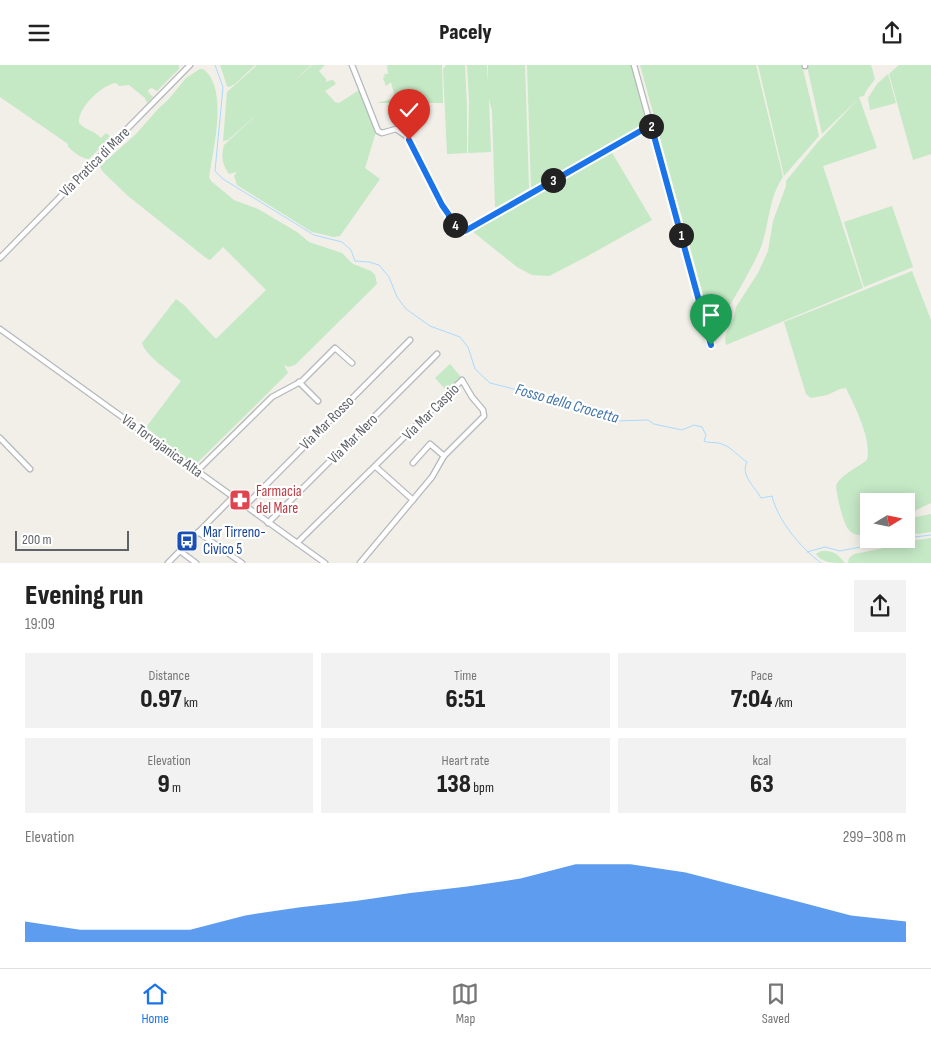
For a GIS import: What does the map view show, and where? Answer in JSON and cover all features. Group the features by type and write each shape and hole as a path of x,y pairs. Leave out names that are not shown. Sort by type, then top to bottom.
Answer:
{"street":[{"path":"181,75 184,65"},
{"name":"Via Pratica di Mare","path":"0,258 190,65"},
{"path":"352,65 378,131 382,133 396,129 407,138 449,215 449,220 462,230 472,227 651,125"},
{"path":"634,65 711,345"},
{"path":"0,249 6,252"},
{"name":"Via Torvajanica Alta","path":"0,329 325,563"},
{"name":"Via Mar Rosso","path":"245,506 410,340"},
{"path":"198,471 273,396 299,382 335,348 352,363"},
{"name":"Via Mar Nero","path":"268,523 437,354"},
{"name":"Via Mar Caspio","path":"297,543 462,380 470,395 483,410 484,415 444,456 430,444 413,463"},
{"path":"299,382 318,401"},
{"path":"0,438 30,469"},
{"path":"360,563 432,477 444,456"},
{"path":"376,467 413,500"},
{"path":"168,563 233,497"},
{"path":"198,532 242,563"},
{"path":"180,551 196,563"}],"green space":[{"path":"0,65 179,65 179,69 157,91 152,88 149,89 148,92 153,97 147,103 145,98 129,85 119,86 116,83 98,92 86,104 79,117 79,123 101,138 106,133 111,137 89,159 78,155 68,147 68,144 0,97"},
{"path":"220,65 255,65 235,84 229,87"},
{"path":"257,65 311,65 289,86 312,65 325,65 319,71 326,79 326,83 333,80 336,84 325,91 335,102 339,103 359,90 376,132 365,168 380,179 340,236 334,237 312,232 237,185 234,176 237,172 229,174 225,167 222,157 224,145 262,110 228,140 223,141 227,92"},
{"path":"387,65 442,65 443,103 377,103 395,98 391,82 386,86 383,78 384,74 388,74"},
{"path":"446,65 465,65 467,153 447,154 443,69"},
{"path":"467,65 487,65 488,84 488,65 525,65 529,188 498,208 495,207 492,111 489,99 491,152 468,153 469,101"},
{"path":"527,65 631,65 646,122 643,126 615,140 531,189"},
{"path":"640,65 756,65 783,177 774,195 765,235 758,254 719,324 715,326 712,325 710,320"},
{"path":"758,65 802,65 819,136 784,176"},
{"path":"871,65 875,79 864,96 859,97 877,148 823,166 863,288 726,345 725,338 736,307 758,273 768,251 773,221 786,186 786,181 817,143 859,98 822,134 807,66"},
{"path":"899,65 931,65 931,154 913,160 889,74"},
{"path":"203,69 211,77 217,102 216,132 209,177 211,181 234,200 258,209 297,232 309,242 342,253 353,264 371,271 375,275 377,284 295,365 288,367 284,365 288,373 193,467 147,428 181,381 153,358 142,343 176,299 217,338 266,290 223,247 210,260 206,258 128,196 102,171 100,166 135,135 186,78"},
{"path":"888,74 896,103 870,110 868,98 877,84"},
{"path":"611,151 652,220 549,276 532,275 517,267 472,231"},
{"path":"892,206 913,267 864,287 844,222"},
{"path":"912,271 931,320 931,503 915,511 915,493 860,493 860,535 852,533 847,528 836,486 845,475 867,460 867,443 862,423 846,388 827,395 811,398 806,394 784,322"},
{"path":"450,364 461,377 447,391 435,378"},
{"path":"931,514 931,532 915,533 915,517"},
{"path":"931,538 931,563 848,563 849,558 854,554 883,548 915,548 915,540"},
{"path":"821,551 835,553 845,563 832,563 821,559 816,554"}],"waterway":[{"name":"Fosso della Crocetta","path":"215,65 223,87 215,171 223,179 314,235 342,242 351,250 355,261 379,265 389,277 397,297 406,309 430,326 460,337 468,347 475,369 490,383 602,411 615,421 648,420 654,424 682,430 694,425 702,427 706,435 704,441 727,446 747,462 745,472 761,498 772,496 779,515 791,533 821,563"},
{"path":"915,537 931,535"},
{"path":"807,552 825,547 840,551 860,547"}],"place":[{"name":"Farmacia del Mare","path":"240,500"},
{"name":"Mar Tirreno- Civico 5","path":"187,541"}],"route":[{"path":"409,140 444,210 449,215 449,220 455,226 465,231 651,125 711,345"}]}
